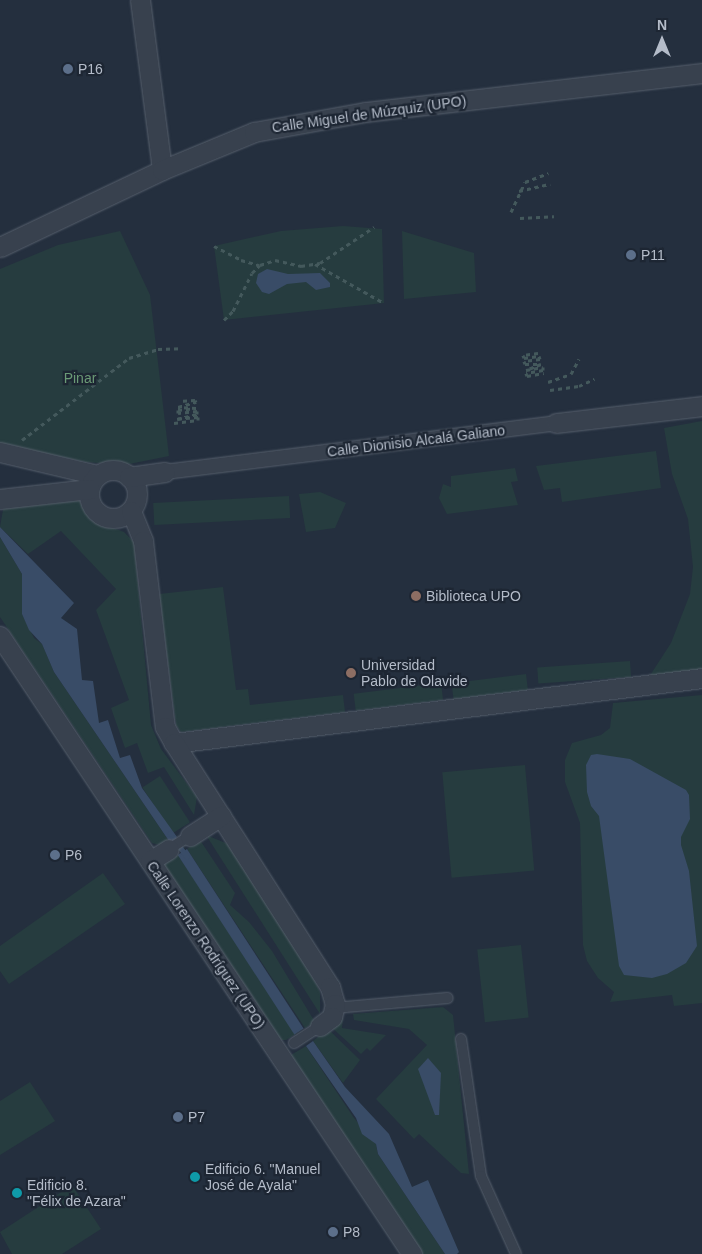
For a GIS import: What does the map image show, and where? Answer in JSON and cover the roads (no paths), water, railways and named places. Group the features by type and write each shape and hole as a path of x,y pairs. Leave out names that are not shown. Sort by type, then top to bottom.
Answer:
{"street":[{"path":"140,0 162,170"},
{"name":"Calle Miguel de Múzquiz (UPO)","path":"0,247 162,170 254,132 301,121 702,73"},
{"name":"Calle Dionisio Alcalá Galiano","path":"130,476 702,406"},
{"path":"0,452 93,482"},
{"path":"4,498 93,482 112,470 130,476 137,496 130,511 116,519 101,516 90,504 93,482"},
{"path":"130,511 143,540 165,727 330,987 334,1008 332,1017 320,1026"},
{"name":"Calle Lorenzo Rodríguez (UPO)","path":"0,636 150,861 287,1048 412,1254"},
{"path":"174,743 702,678"},
{"path":"190,836 221,816"},
{"path":"150,861 169,849"}],"lane":[{"path":"169,849 190,836"},
{"path":"334,1008 448,998"},
{"path":"287,1048 320,1026"},
{"path":"461,1040 482,1176 516,1254"}],"water":[{"path":"267,269 288,274 320,273 330,283 330,287 316,290 306,282 287,284 269,294 262,292 256,283 258,274"},
{"path":"0,527 74,603 61,618 77,629 82,680 93,681 99,723 108,720 120,758 130,755 142,788 177,837 169,841 54,672 42,644 29,630 22,614 22,574 0,537"},
{"path":"597,754 630,759 686,790 689,795 690,819 681,837 681,845 689,871 697,946 686,963 667,974 652,978 624,975 619,966 599,816 591,806 587,792 586,765 591,755"},
{"path":"187,849 304,1028 294,1034 178,855"},
{"path":"313,1041 345,1087 389,1134 412,1187 428,1180 459,1252 457,1254 445,1254 378,1154 376,1144 362,1134 356,1118 306,1046"},
{"path":"428,1058 441,1073 439,1115 435,1115 418,1069"}],"waterway":[{"path":"170,833 187,857"}],"place":[{"name":"P16","path":"68,69"},
{"name":"P11","path":"631,255"},
{"name":"Biblioteca UPO","path":"416,596"},
{"name":"Universidad Pablo de Olavide","path":"351,673"},
{"name":"P6","path":"55,855"},
{"name":"P7","path":"178,1117"},
{"name":"Edificio 6. \"Manuel José de Ayala\"","path":"195,1177"},
{"name":"Edificio 8. \"Félix de Azara\"","path":"17,1193"},
{"name":"P8","path":"333,1232"}],"park label":[{"name":"Pinar","path":"80,378"}]}
